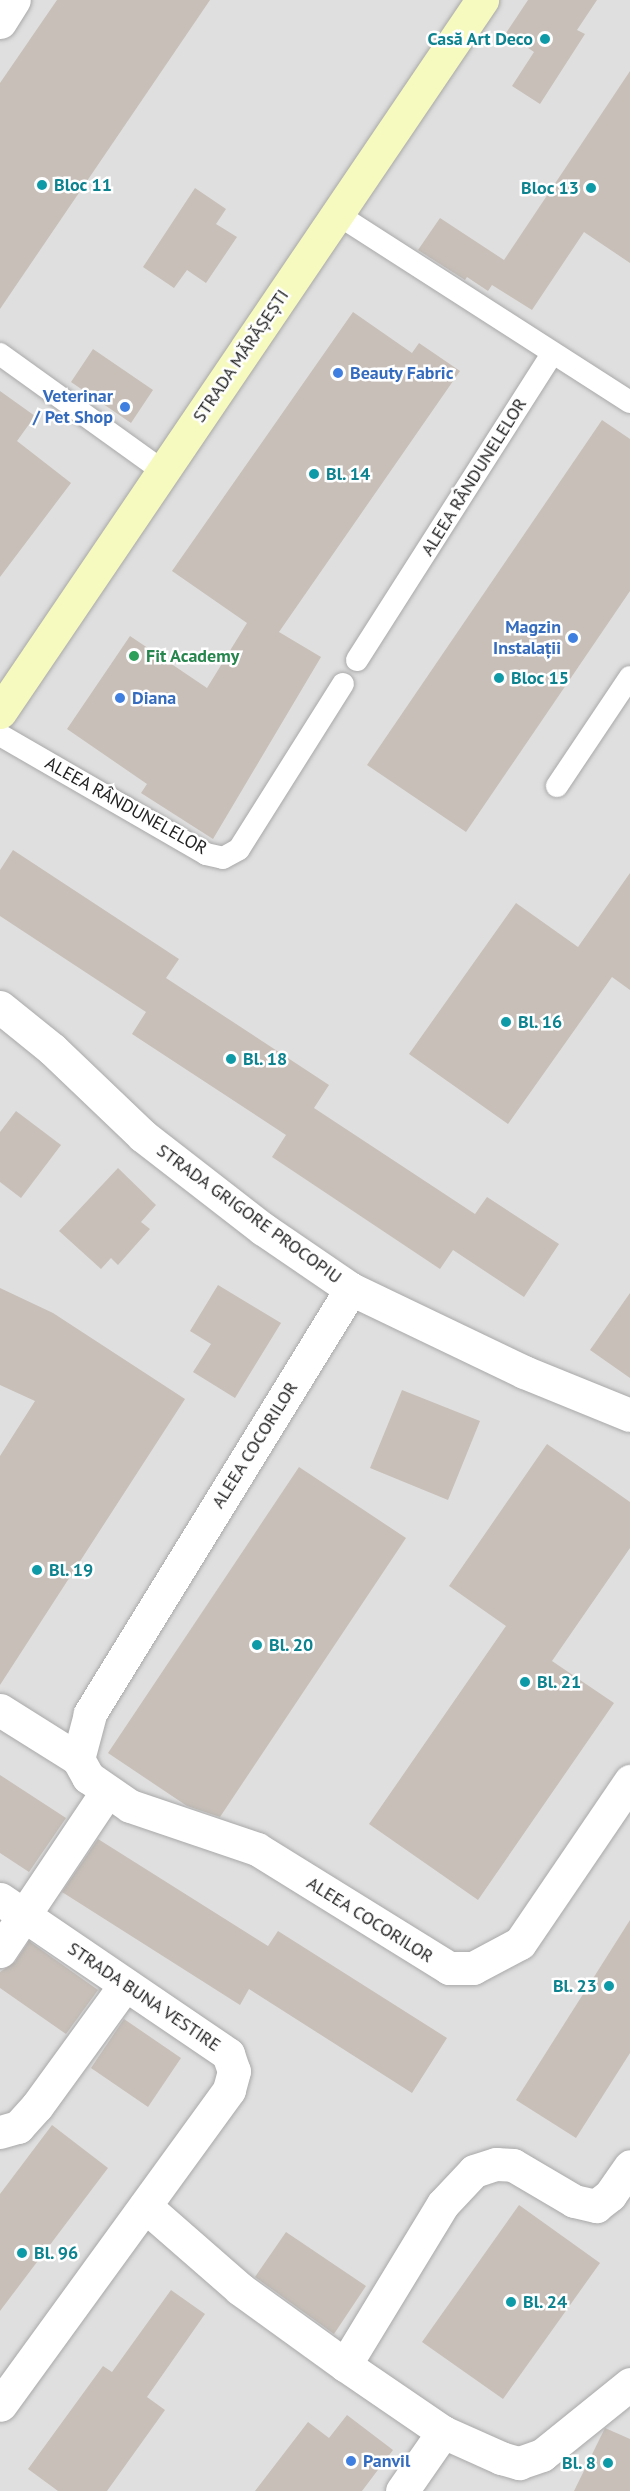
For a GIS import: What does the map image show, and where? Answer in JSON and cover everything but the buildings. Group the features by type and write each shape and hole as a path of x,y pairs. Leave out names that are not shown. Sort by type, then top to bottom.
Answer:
{"street":[{"path":"0,22 14,0"},
{"name":"STRADA MĂRĂȘEȘTI","path":"0,712 482,0"},
{"name":"STRADA GRIGORE PROCOPIU","path":"0,1007 52,1049 143,1136 263,1229 351,1289 524,1372 630,1415"},
{"name":"ALEEA COCORILOR","path":"78,1760 90,1714 351,1289"},
{"name":"ALEEA COCORILOR","path":"0,1710 78,1760 88,1777 130,1806 257,1850 428,1959 449,1968 473,1968 520,1943 630,1781"},
{"path":"0,1951 12,1907 107,1791"},
{"name":"STRADA BUNA VESTIRE","path":"0,2405 229,2090 234,2071 228,2054 12,1907"},
{"path":"0,2132 18,2127 37,2106 126,1984"},
{"path":"345,2365 443,2204 474,2171 496,2164 513,2165 574,2202 596,2206 610,2195 630,2166"},
{"path":"145,2206 240,2289 442,2432 519,2463 542,2455 630,2384"},
{"path":"402,2491 442,2432"}],"lane":[{"path":"337,214 630,402"},
{"path":"0,354 163,471"},
{"name":"ALEEA RÂNDUNELELOR","path":"357,660 552,354"},
{"path":"557,786 630,677"},
{"name":"ALEEA RÂNDUNELELOR","path":"0,735 206,854 223,858 239,849 343,684"}],"shaded area":[{"path":"0,0 630,0 630,2491 0,2491"}],"place":[{"name":"Casă Art Deco","path":"545,39"},
{"name":"Bloc 11","path":"42,185"},
{"name":"Bloc 13","path":"591,188"},
{"name":"Beauty Fabric","path":"338,373"},
{"name":"Veterinar / Pet Shop","path":"125,407"},
{"name":"Bl. 14","path":"314,474"},
{"name":"Magzin Instalații","path":"573,638"},
{"name":"Fit Academy","path":"134,656"},
{"name":"Bloc 15","path":"499,678"},
{"name":"Diana","path":"120,698"},
{"name":"Bl. 16","path":"506,1022"},
{"name":"Bl. 18","path":"231,1059"},
{"name":"Bl. 19","path":"37,1570"},
{"name":"Bl. 20","path":"257,1645"},
{"name":"Bl. 21","path":"525,1682"},
{"name":"Bl. 23","path":"609,1986"},
{"name":"Bl. 96","path":"22,2253"},
{"name":"Bl. 24","path":"511,2302"},
{"name":"Panvil","path":"351,2461"},
{"name":"Bl. 8","path":"608,2463"}]}
